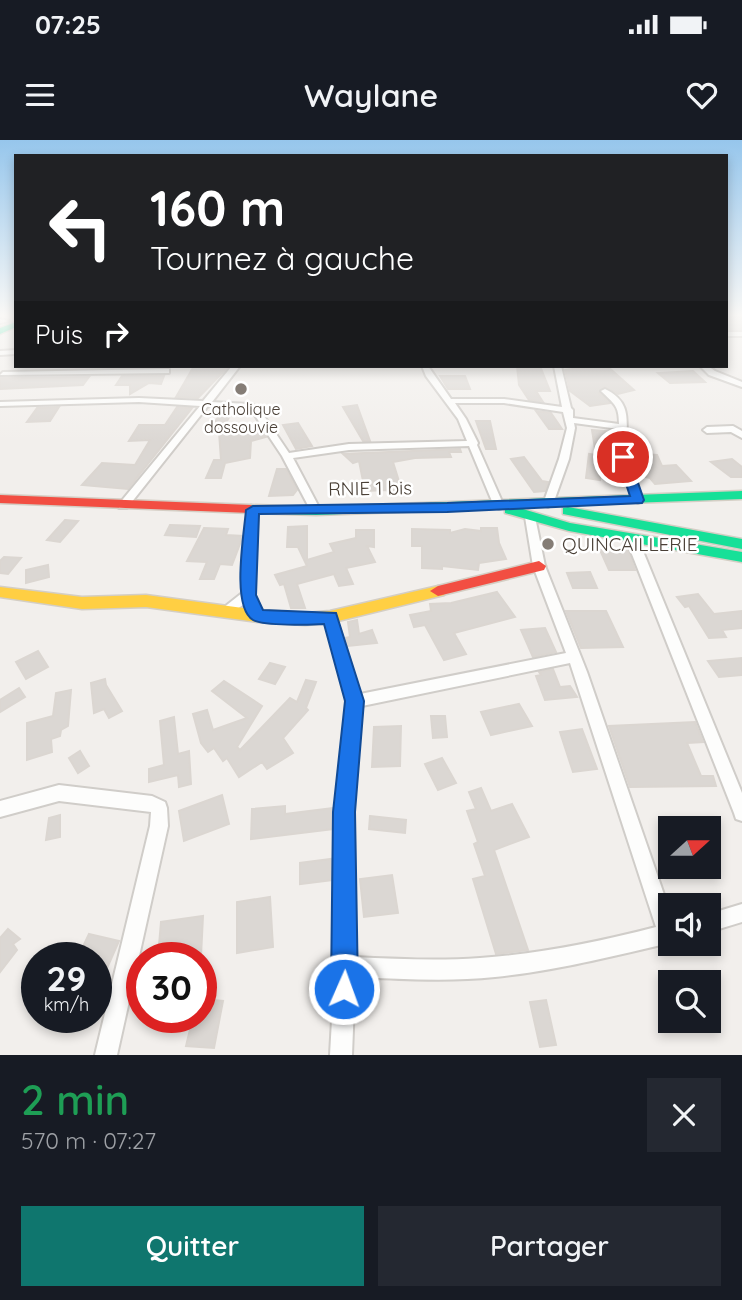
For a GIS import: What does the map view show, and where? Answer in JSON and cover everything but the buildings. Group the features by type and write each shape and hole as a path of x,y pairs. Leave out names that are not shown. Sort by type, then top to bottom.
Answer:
{"main road":[{"name":"RNIE 1 bis","path":"0,499 123,506 316,511 742,495"},
{"path":"546,504 742,544"},
{"path":"499,506 530,517 632,539 742,557"},
{"path":"0,592 82,603 146,601 258,616 305,619 330,617 539,566"}],"street":[{"path":"123,506 234,368"},
{"path":"426,368 474,443 499,506"},
{"path":"546,504 564,458 570,415 558,368"},
{"path":"707,368 721,378 742,385"},
{"path":"1,374 166,371"},
{"path":"605,391 621,407 624,417 623,457 638,500"},
{"path":"0,404 139,400 243,405 255,409 287,456 316,511"},
{"path":"449,401 504,401 622,427"},
{"path":"707,430 733,429 742,435"},
{"path":"287,456 349,447 474,443"},
{"path":"253,510 248,595 258,616"},
{"path":"530,517 539,566 574,657 658,902"},
{"path":"632,539 742,813"},
{"path":"224,612 248,595"},
{"path":"330,617 355,701 344,812 345,967 341,1055"},
{"path":"355,701 574,657"},
{"path":"0,809 59,793 152,804 159,808 159,826 106,1055"},
{"path":"721,919 742,913"},
{"path":"345,967 436,970 496,967 550,960 658,936"}],"traffic: fast":[{"path":"251,509 316,511 742,495"},
{"path":"510,510 569,527 742,557"},
{"path":"568,511 742,544"}],"traffic: slow":[{"path":"0,592 82,603 146,601 258,616 305,619 330,617 438,591"}],"traffic: jam":[{"path":"0,499 251,509"},
{"path":"438,591 539,566"}],"place":[{"name":"Catholique dossouvie","path":"241,389"},
{"name":"QUINCAILLERIE","path":"548,544"}],"route":[{"path":"344,989 344,812 355,701 330,617 305,619 258,616 248,595 253,510 447,508 638,500 623,457"}]}
